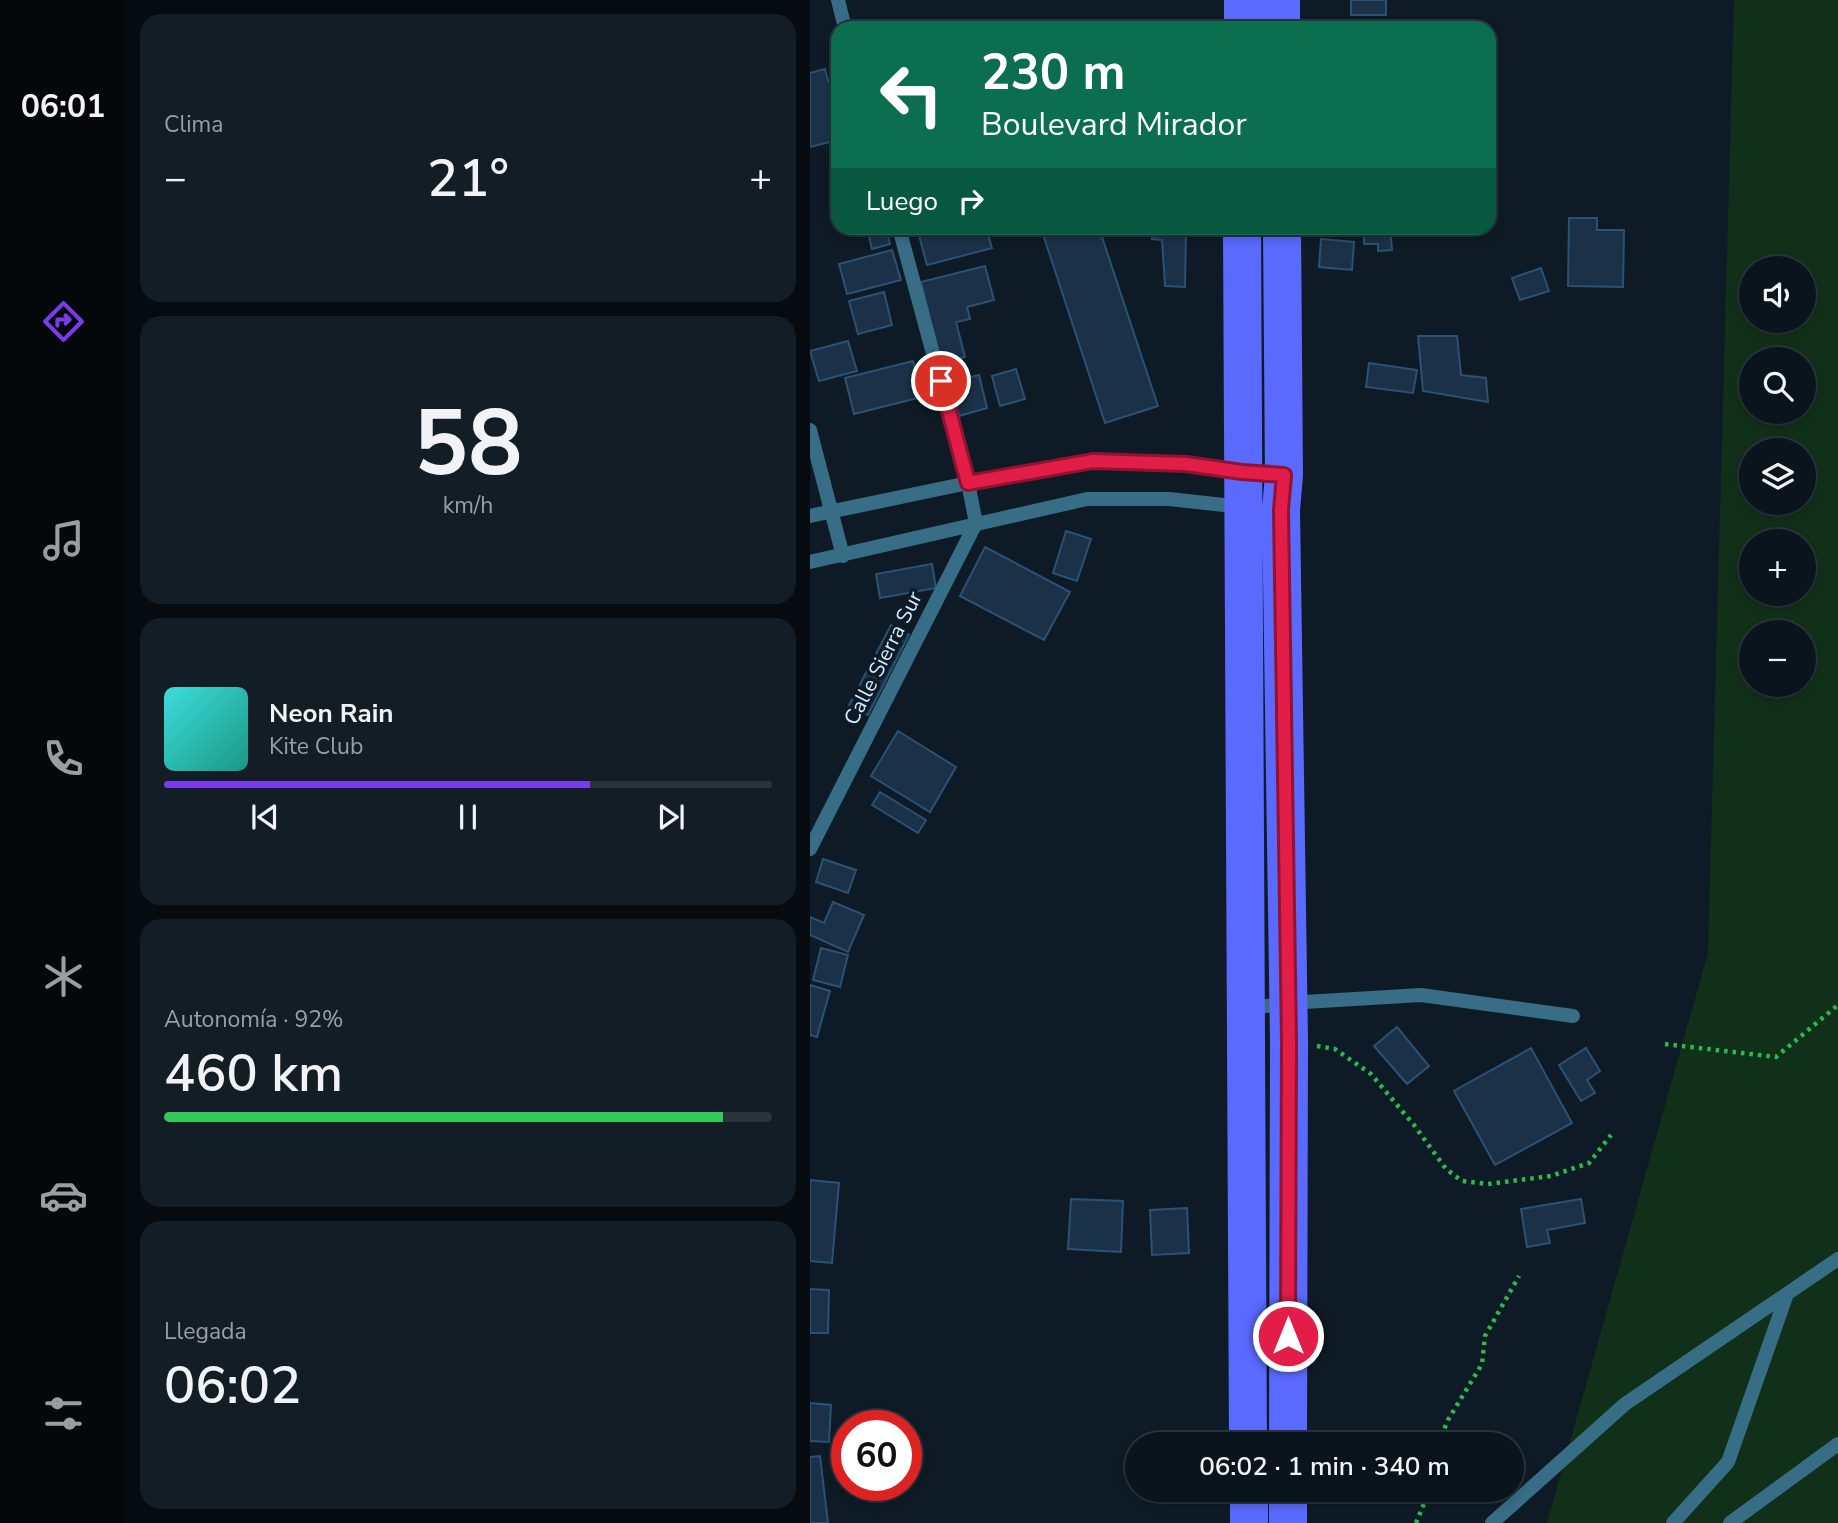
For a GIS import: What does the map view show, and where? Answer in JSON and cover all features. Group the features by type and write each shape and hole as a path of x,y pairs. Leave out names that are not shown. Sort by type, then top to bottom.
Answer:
{"main road":[{"path":"1243,0 1243,21"},
{"path":"1281,0 1281,21"},
{"path":"1243,235 1263,497 1288,1003 1288,1432"},
{"path":"1248,1432 1245,1010 1263,497 1282,235"},
{"path":"1249,1502 1249,1523"},
{"path":"1288,1502 1288,1523"}],"street":[{"path":"838,0 844,21"},
{"path":"901,235 968,483 976,523"},
{"path":"810,430 843,556"},
{"path":"810,516 968,483 1093,461 1186,464 1263,497"},
{"path":"810,562 1087,499 1263,497"},
{"name":"Calle Sierra Sur","path":"810,849 976,523"},
{"path":"1245,1010 1288,1003 1421,995 1573,1016"},
{"path":"1492,1523 1625,1404 1838,1259"},
{"path":"1673,1523 1728,1462 1786,1294"},
{"path":"1730,1523 1838,1444"}],"path":[{"path":"1665,1044 1776,1057 1838,1005"},
{"path":"1289,1041 1335,1049 1371,1074 1414,1125 1446,1169 1462,1181 1488,1184 1551,1176 1589,1163 1611,1135"},
{"path":"1443,1432 1482,1364 1485,1336 1519,1276"},
{"path":"1416,1523 1425,1502"}],"green space":[{"path":"1734,0 1838,0 1838,1523 1547,1523 1708,953"}],"building":[{"path":"1351,0 1386,0 1386,15 1351,15"},
{"path":"825,69 828,81 831,80 831,142 810,147 810,73"},
{"path":"1569,218 1597,218 1597,230 1624,230 1623,287 1568,286"},
{"path":"869,235 888,235 890,244 872,249"},
{"path":"919,235 988,235 992,248 927,265"},
{"path":"1043,235 1101,235 1158,406 1105,423"},
{"path":"1152,235 1186,235 1185,287 1165,286 1162,240 1152,239"},
{"path":"1364,235 1391,235 1392,250 1378,251 1378,244 1364,244"},
{"path":"1321,239 1354,242 1352,270 1319,267"},
{"path":"892,250 901,280 847,294 839,264"},
{"path":"985,266 994,300 967,307 970,319 956,322 965,357 941,363 921,282"},
{"path":"1541,268 1549,291 1520,300 1512,278"},
{"path":"884,292 892,325 858,334 849,301"},
{"path":"1418,336 1457,336 1461,375 1486,378 1488,402 1423,391"},
{"path":"848,341 857,371 819,381 810,351"},
{"path":"913,361 922,397 854,414 845,378"},
{"path":"1369,363 1417,370 1413,393 1366,387"},
{"path":"1016,369 1025,399 1000,406 992,376"},
{"path":"979,375 987,408 959,416 949,382"},
{"path":"1066,531 1091,539 1077,581 1053,573"},
{"path":"985,547 1070,592 1044,640 960,596"},
{"path":"932,564 936,588 880,598 876,574"},
{"path":"891,625 909,635 868,715 849,705"},
{"path":"898,731 956,767 930,812 871,776"},
{"path":"880,792 926,820 918,833 872,805"},
{"path":"823,859 856,870 848,893 816,882"},
{"path":"833,902 864,915 848,952 810,935 810,917 824,923"},
{"path":"821,948 848,955 840,987 813,980"},
{"path":"810,985 830,991 817,1037 810,1035"},
{"path":"1397,1027 1429,1066 1407,1084 1374,1046"},
{"path":"1531,1048 1572,1123 1495,1165 1454,1091"},
{"path":"1586,1048 1600,1071 1587,1080 1595,1093 1581,1101 1559,1065"},
{"path":"810,1180 839,1183 832,1263 810,1261"},
{"path":"1071,1199 1123,1201 1121,1252 1068,1249"},
{"path":"1581,1199 1585,1223 1547,1230 1550,1243 1527,1247 1521,1209"},
{"path":"1187,1208 1189,1253 1152,1255 1150,1210"},
{"path":"810,1289 829,1290 828,1333 810,1333"},
{"path":"810,1403 831,1405 829,1442 810,1441"},
{"path":"820,1456 828,1523 810,1523 810,1457"}],"route":[{"path":"941,381 968,483 1093,461 1186,464 1284,475 1281,510 1289,1041 1288,1336"}]}
